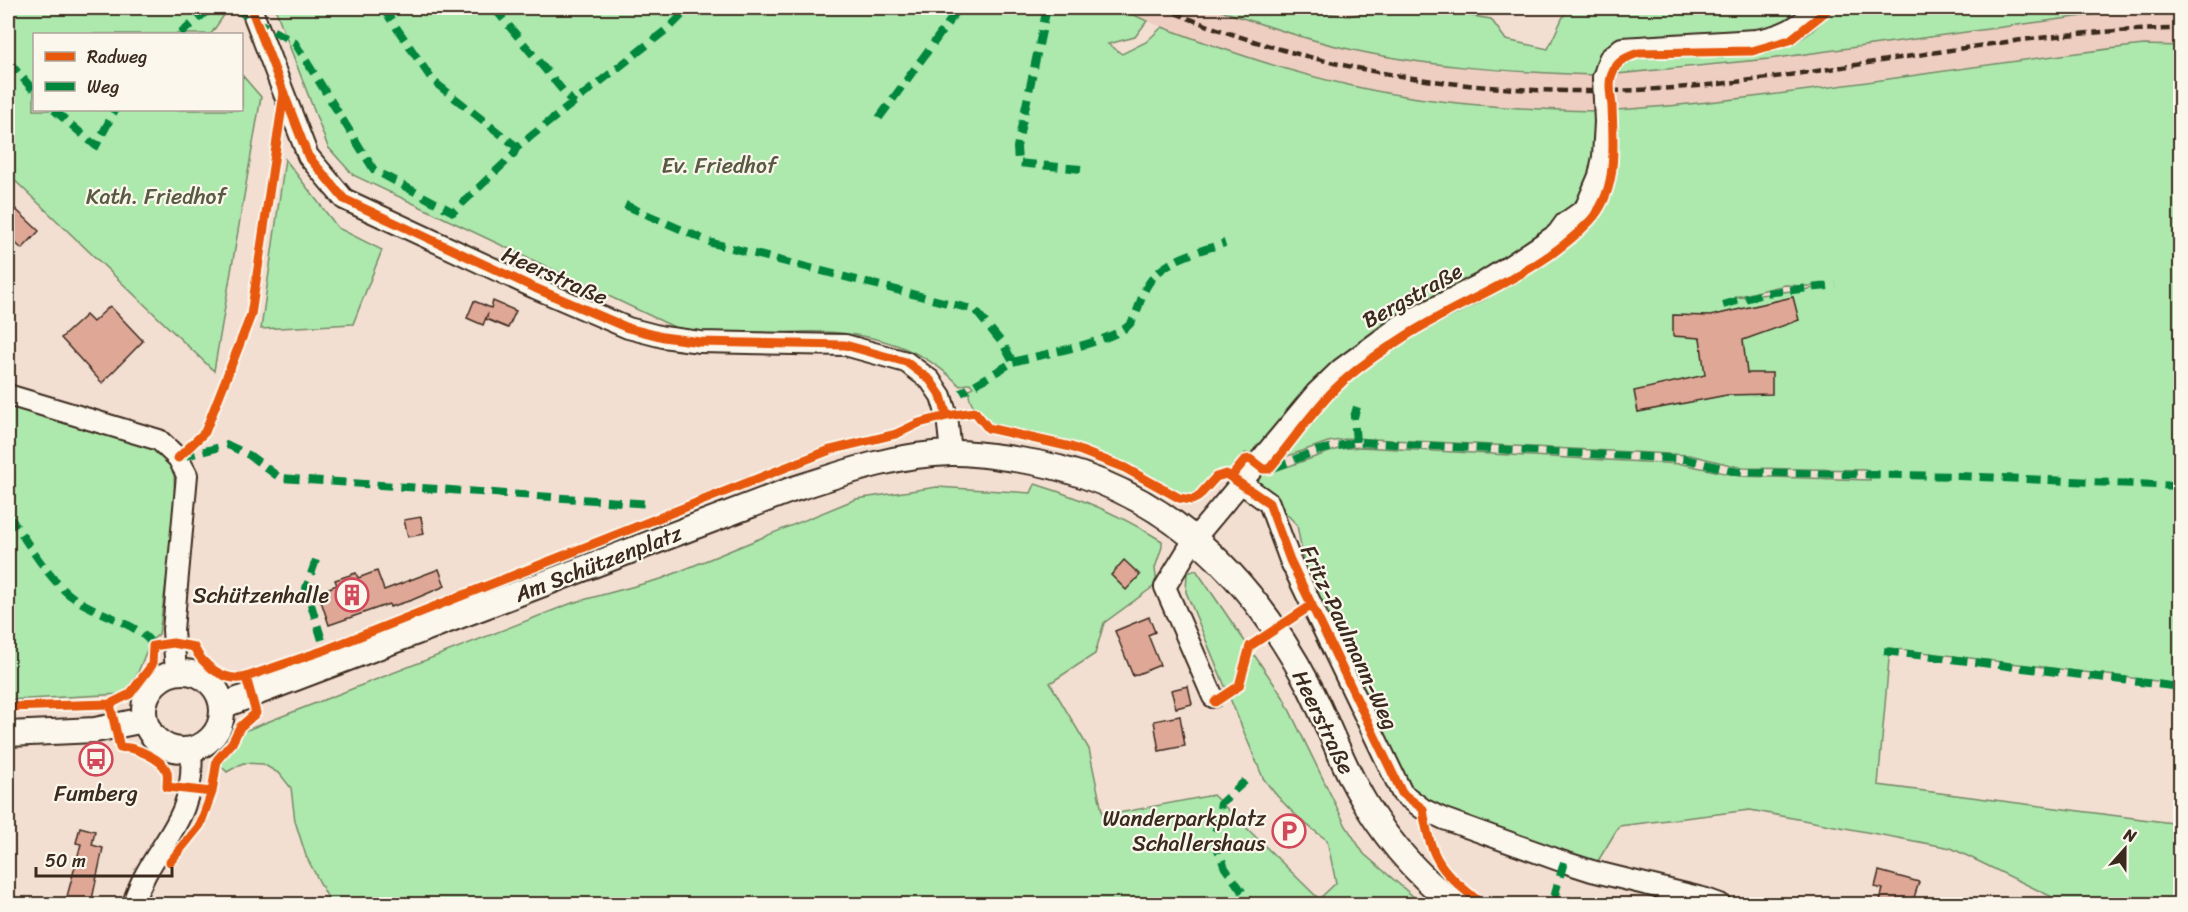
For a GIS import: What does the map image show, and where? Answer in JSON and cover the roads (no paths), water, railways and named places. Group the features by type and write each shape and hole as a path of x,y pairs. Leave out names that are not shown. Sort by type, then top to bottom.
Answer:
{"main road":[{"name":"Heerstraße","path":"951,453 1035,462 1084,475 1143,503 1195,538 1242,584 1274,628 1309,687 1356,787 1383,832 1428,883 1454,904"},
{"name":"Am Schützenplatz","path":"222,706 788,491 852,470 951,453"},
{"path":"176,672 201,676 218,694 222,706 218,729 212,738 191,750 179,751 162,744 148,732 144,720 143,708 150,690 164,676 176,672"},
{"path":"8,734 95,729 144,720"}],"street":[{"name":"Heerstraße","path":"251,8 308,156 344,199 535,288 628,328 663,337 700,342 845,345 906,362 930,380 941,396 947,416 951,453"},
{"name":"Bergstraße","path":"1195,538 1316,393 1370,345 1401,325 1481,284 1554,236 1564,223 1585,209 1591,199 1603,157 1605,122 1603,78 1609,58 1622,48 1776,37 1795,28 1818,8"},
{"path":"8,395 159,440 178,458 187,475 173,630 176,672"},
{"name":"Fritz-Paulmann-Weg","path":"1241,483 1269,503 1290,560 1402,793 1423,809 1444,819 1553,858 1592,871 1706,898 1720,904"},
{"path":"1195,538 1165,587 1213,697"},
{"path":"134,904 141,881 160,855 184,812 193,767 191,750"}],"railway":[{"path":"1163,8 1231,34 1300,54 1370,70 1440,82 1512,89 1583,91 1655,89 1727,83 2066,35 2180,29"}],"place":[{"name":"Schützenhalle","path":"352,595"},
{"name":"Fumberg","path":"96,759"},
{"name":"Wanderparkplatz Schallershaus","path":"1289,831"}],"park label":[{"name":"Ev. Friedhof","path":"719,165"},
{"name":"Kath. Friedhof","path":"156,196"}]}
